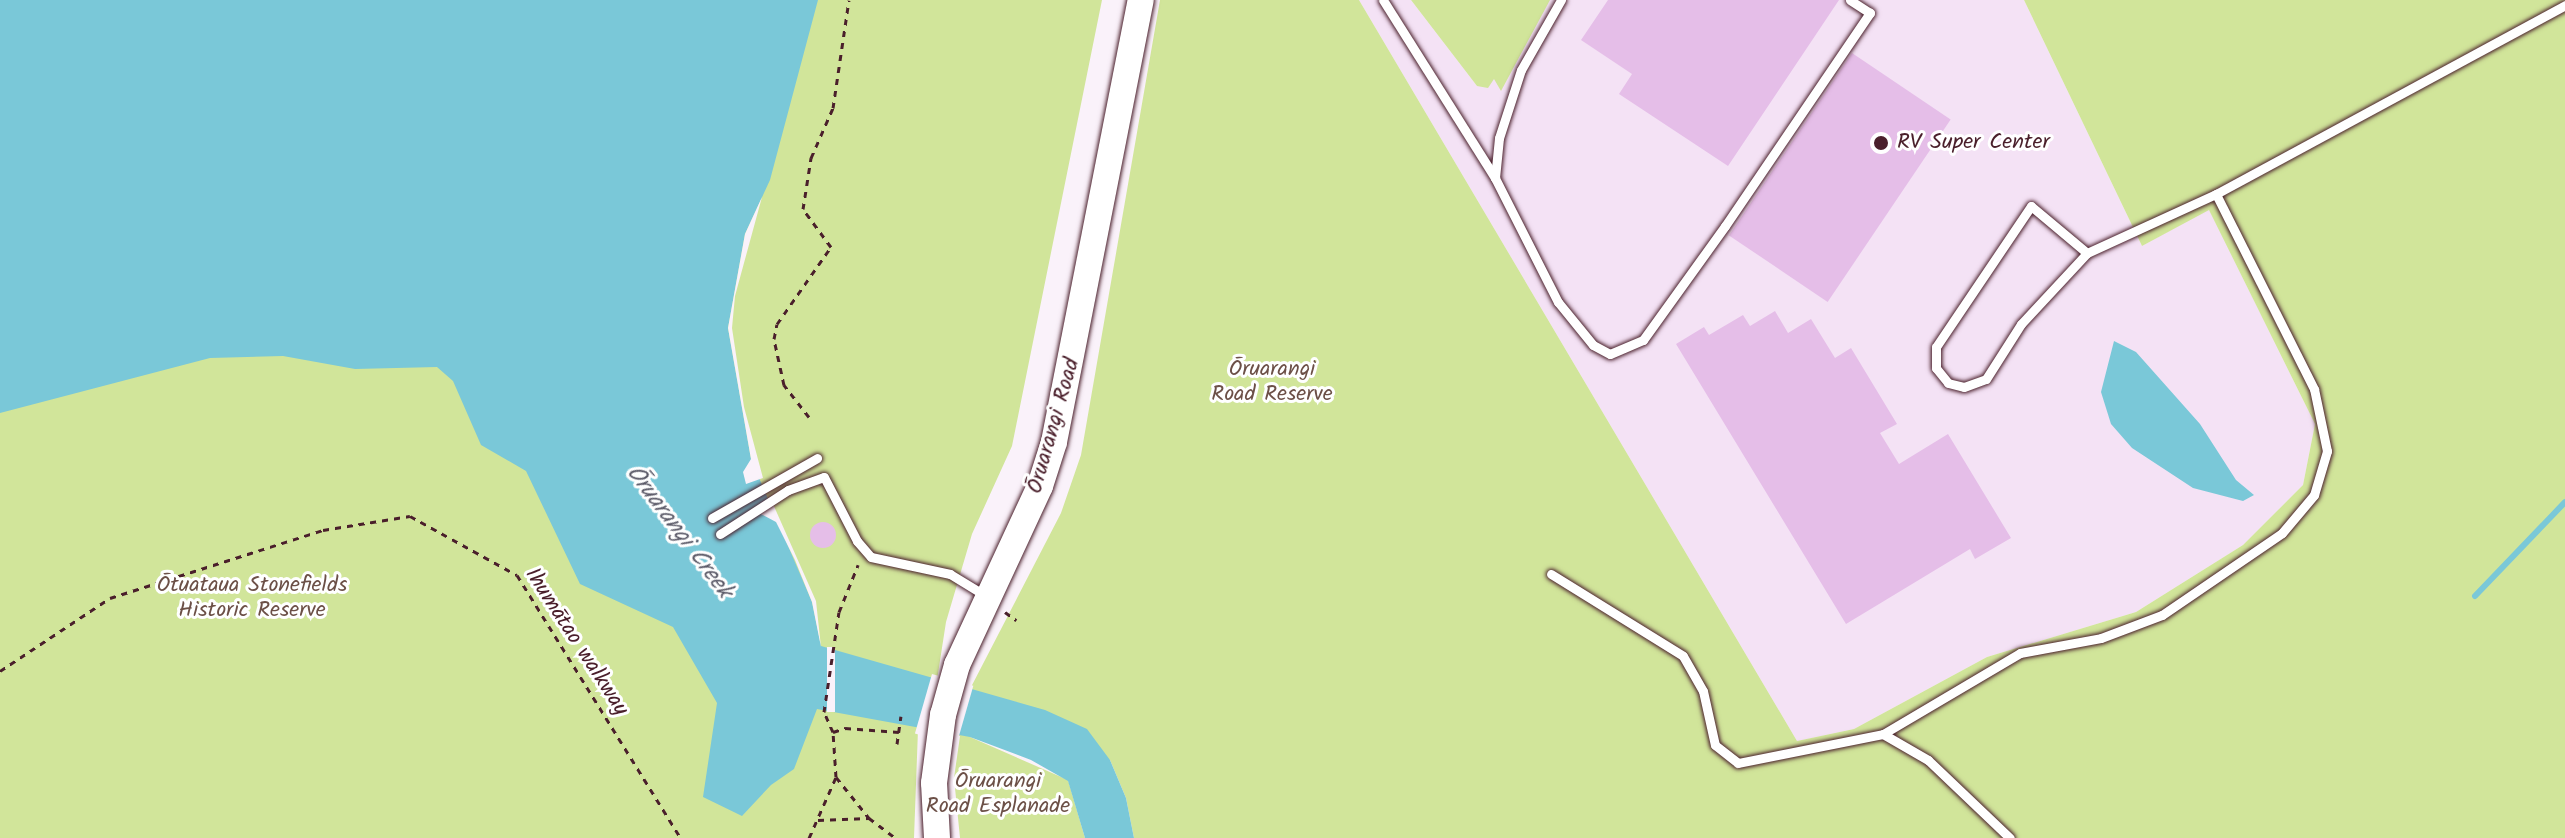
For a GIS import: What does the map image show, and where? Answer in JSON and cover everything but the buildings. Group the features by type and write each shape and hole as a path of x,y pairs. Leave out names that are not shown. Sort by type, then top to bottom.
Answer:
{"street":[{"name":"Ōruarangi Road","path":"937,838 937,752 957,665 1040,486 1067,394 1141,0"}],"lane":[{"path":"1383,0 1495,178 1577,328 1610,354 1626,352 1643,340 1870,13 1850,0"},
{"path":"1495,178 1499,138 1521,70 1561,0"},
{"path":"2087,253 2031,206 1936,347 1936,368 1948,383 1964,387 1986,379 2000,364 2021,324 2087,253 2216,194 2565,5"},
{"path":"1551,574 1683,656 1703,691 1715,745 1738,763 1883,734 2020,653 2116,634 2162,615 2254,556 2301,515 2314,495 2327,451 2314,389 2216,194"},
{"path":"712,518 817,458"},
{"path":"720,534 788,490 824,477 857,541 877,560 950,574 988,597"},
{"path":"1883,734 1928,760 2010,838"}],"path":[{"path":"809,417 784,385 774,339 777,324 831,247 803,209 811,158 833,108 849,0"},
{"name":"Ihumātao walkway","path":"0,671 110,598 323,530 410,516 517,575 681,838"},
{"path":"809,838 836,777 833,732 824,712 832,647 846,589 858,565 857,541"},
{"path":"897,744 901,716"},
{"path":"833,732 864,728 899,732"},
{"path":"836,777 869,818 896,838"},
{"path":"818,820 869,818"}],"shaded area":[{"path":"1359,0 1411,0 1477,86 1539,0 2024,0 2142,246 2209,209 2315,424 2303,485 2243,545 2136,612 1987,657 1854,729 1797,741"}],"green space":[{"path":"0,0 1102,0 1012,446 972,534 946,622 937,680 970,689 1061,513 1081,455 1160,0 1359,0 1797,741 1854,729 1987,657 2136,612 2243,545 2303,485 2315,424 2209,210 2142,246 2024,0 2565,0 2565,838 1134,838 1126,798 1110,760 970,737 1068,780 1085,838 960,838 954,778 960,736 918,730 914,838 0,838"},
{"path":"1411,0 1550,0 1501,91 1494,79 1488,88 1477,86"}],"water":[{"name":"Ōruarangi Creek","path":"0,0 818,0 770,180 745,234 728,328 751,459 812,602 821,646 1045,710 1087,729 1110,760 1126,798 1134,838 1085,838 1068,781 1031,760 970,737 817,709 794,769 771,785 742,816 703,797 717,703 673,627 580,584 526,471 481,445 453,381 437,367 355,369 283,356 210,358 0,413"},
{"path":"2114,341 2136,352 2200,424 2236,480 2254,495 2243,501 2193,488 2132,448 2111,424 2101,392"}],"pier":[{"path":"762,197 735,296 732,328 744,407 763,478 746,484 743,472 751,459 728,328 745,234"},
{"path":"773,504 816,601 821,647 812,602 795,560 776,522 759,513"},
{"path":"827,647 835,647 835,712 827,712"},
{"path":"932,674 973,686 956,745 915,734"}],"waterway":[{"path":"2475,596 2565,502"}],"place":[{"name":"RV Super Center","path":"1881,143"}],"park label":[{"name":"Ōruarangi Road Reserve","path":"1272,382"},
{"name":"Ōtuataua Stonefields Historic Reserve","path":"252,598"},
{"name":"Ōruarangi Road Esplanade","path":"998,794"}]}
